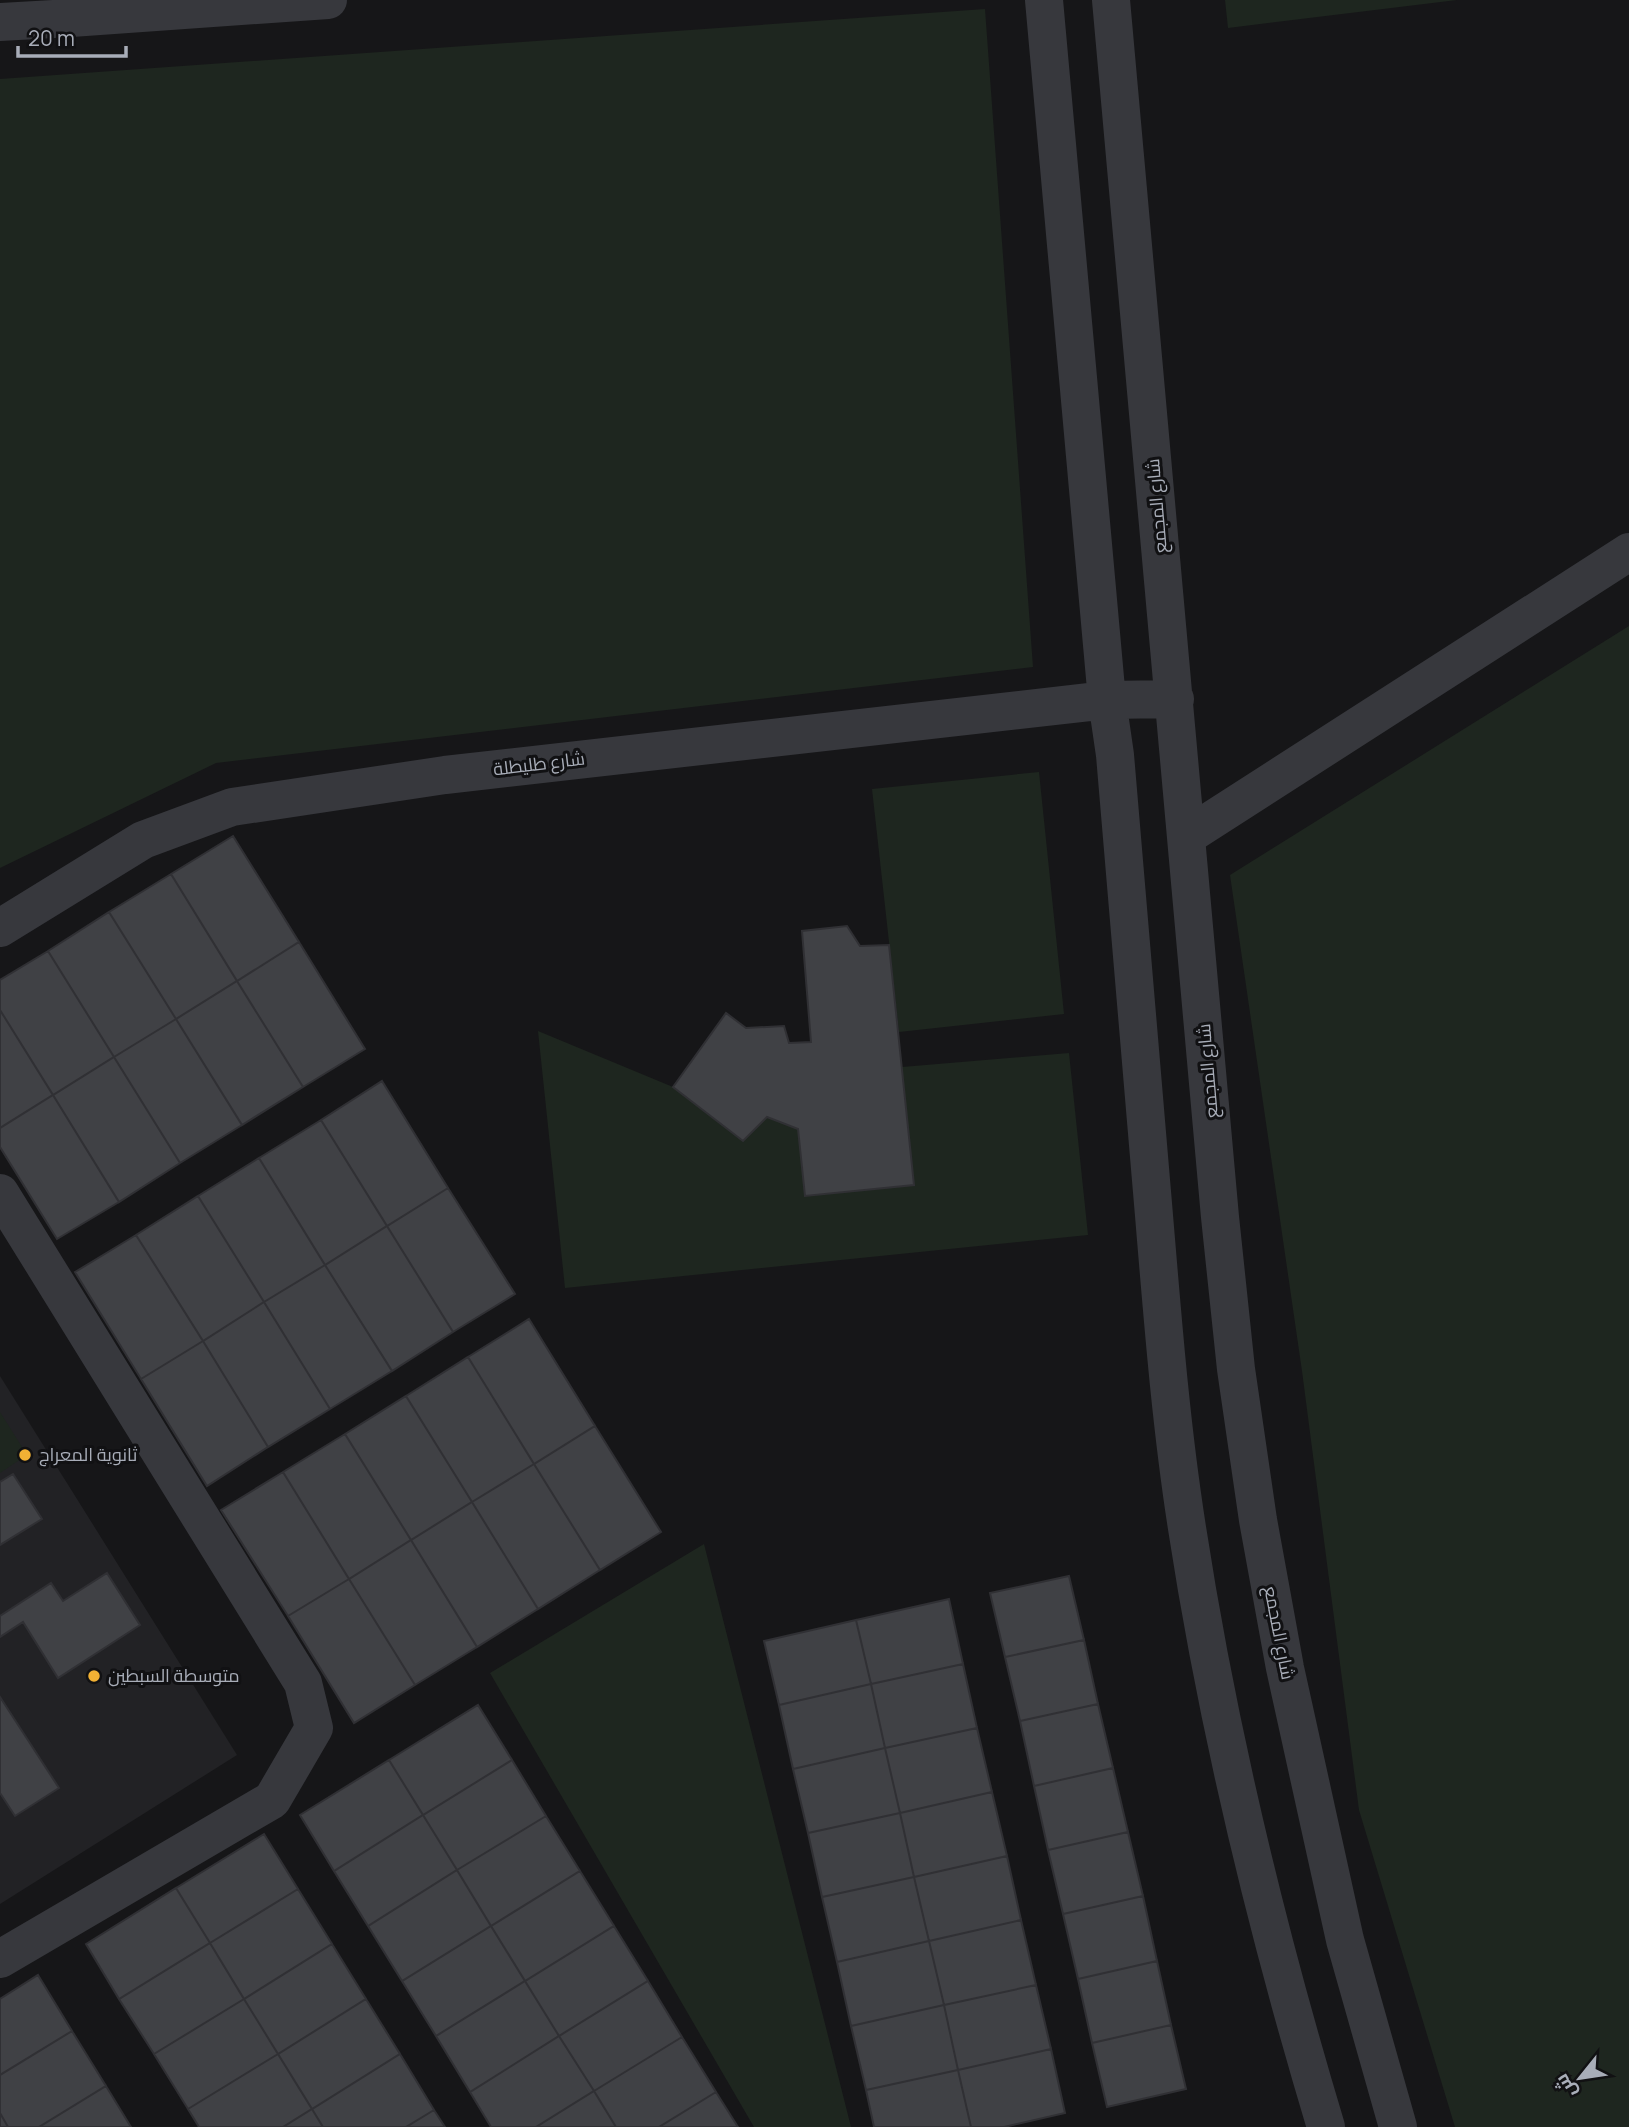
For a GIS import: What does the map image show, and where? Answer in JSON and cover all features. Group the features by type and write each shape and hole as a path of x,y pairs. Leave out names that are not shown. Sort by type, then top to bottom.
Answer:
{"street":[{"path":"0,22 82,6 328,0"},
{"path":"1044,0 1107,700 1118,783 1161,1301 1186,1526 1218,1702 1247,1831 1278,1959 1326,2127"},
{"name":"شارع المجمع","path":"1111,0 1236,1369 1258,1520 1284,1668 1345,1940 1398,2127"},
{"path":"1187,836 1629,552"},
{"name":"شارع طليطلة","path":"0,928 143,840 232,807 445,775 1107,700 1175,699"},
{"path":"0,1193 303,1683 314,1728 272,1800 0,1959"}],"shaded area":[{"path":"1225,0 1457,0 1228,28"},
{"path":"985,9 1033,667 216,763 0,868 0,79"},
{"path":"1629,626 1629,2127 1455,2127 1359,1810 1302,1371 1230,875"},
{"path":"1039,772 1064,1014 899,1032 872,789"},
{"path":"538,1031 673,1087 743,1141 767,1117 798,1129 806,1196 914,1185 902,1067 1069,1053 1088,1235 565,1288"},
{"name":"متوسطة السبطين","path":"0,1376 237,1755 0,1904"},
{"path":"0,1412 27,1455 0,1473"},
{"path":"704,1544 851,2127 754,2127 490,1673"}],"building":[{"path":"233,836 299,942 237,981 171,874"},
{"path":"171,874 237,981 176,1019 109,912"},
{"path":"109,912 176,1019 114,1057 48,951"},
{"path":"847,926 860,946 889,945 914,1185 805,1196 798,1129 767,1117 743,1141 673,1087 726,1013 746,1028 784,1026 789,1043 811,1042 802,931"},
{"path":"299,942 365,1049 303,1087 237,981"},
{"path":"48,951 114,1057 53,1095 0,1010 0,980"},
{"path":"237,981 303,1087 242,1125 176,1019"},
{"path":"0,1010 53,1095 0,1128"},
{"path":"176,1019 242,1125 180,1163 114,1057"},
{"path":"114,1057 180,1163 119,1202 53,1095"},
{"path":"382,1081 448,1188 387,1226 321,1120"},
{"path":"53,1095 119,1202 57,1239 0,1147 0,1128"},
{"path":"321,1120 387,1226 325,1265 259,1158"},
{"path":"259,1158 325,1265 264,1302 198,1196"},
{"path":"448,1188 515,1294 453,1332 387,1226"},
{"path":"198,1196 264,1302 203,1341 136,1235"},
{"path":"387,1226 453,1332 392,1371 325,1265"},
{"path":"136,1235 203,1341 141,1379 75,1272"},
{"path":"325,1265 392,1371 330,1409 264,1302"},
{"path":"264,1302 330,1409 268,1447 203,1341"},
{"path":"529,1319 595,1426 534,1464 468,1357"},
{"path":"203,1341 268,1447 207,1486 141,1379"},
{"path":"468,1357 534,1464 472,1502 406,1396"},
{"path":"406,1396 472,1502 411,1540 345,1434"},
{"path":"595,1426 661,1532 600,1570 534,1464"},
{"path":"345,1434 411,1540 349,1579 283,1472"},
{"path":"534,1464 600,1570 538,1609 472,1502"},
{"path":"283,1472 349,1579 288,1616 221,1510"},
{"path":"13,1474 42,1519 0,1545 0,1482"},
{"path":"472,1502 538,1609 477,1647 411,1540"},
{"path":"411,1540 477,1647 415,1685 349,1579"},
{"path":"107,1573 140,1625 58,1678 23,1622 0,1637 0,1616 51,1583 63,1601"},
{"path":"1069,1576 1084,1640 1005,1657 990,1593"},
{"path":"349,1579 415,1685 354,1723 288,1616"},
{"path":"949,1599 963,1664 871,1684 856,1620"},
{"path":"856,1620 871,1684 779,1705 764,1641"},
{"path":"1084,1640 1098,1704 1020,1721 1005,1657"},
{"path":"963,1664 977,1728 885,1748 871,1684"},
{"path":"871,1684 885,1748 793,1769 779,1705"},
{"path":"0,1697 59,1788 15,1816 0,1793"},
{"path":"1098,1704 1113,1768 1034,1786 1020,1721"},
{"path":"478,1705 512,1760 423,1815 389,1760"},
{"path":"977,1728 992,1792 900,1813 885,1748"},
{"path":"885,1748 900,1813 808,1833 793,1769"},
{"path":"389,1760 423,1815 334,1871 300,1815"},
{"path":"512,1760 546,1816 457,1870 423,1815"},
{"path":"1113,1768 1128,1832 1048,1850 1034,1786"},
{"path":"992,1792 1007,1856 914,1877 900,1813"},
{"path":"900,1813 914,1877 822,1897 808,1833"},
{"path":"423,1815 457,1870 368,1926 334,1871"},
{"path":"546,1816 580,1871 491,1926 457,1870"},
{"path":"1128,1832 1143,1896 1063,1914 1048,1850"},
{"path":"264,1834 298,1889 210,1943 176,1888"},
{"path":"1007,1856 1021,1920 929,1941 914,1877"},
{"path":"457,1870 491,1926 402,1981 368,1926"},
{"path":"580,1871 614,1926 525,1981 491,1926"},
{"path":"914,1877 929,1941 837,1962 822,1897"},
{"path":"176,1888 210,1943 119,1999 86,1944"},
{"path":"298,1889 332,1944 244,1999 210,1943"},
{"path":"1143,1896 1157,1961 1078,1979 1063,1914"},
{"path":"1021,1920 1036,1985 944,2005 929,1941"},
{"path":"491,1926 525,1981 436,2036 402,1981"},
{"path":"614,1926 648,1981 559,2036 525,1981"},
{"path":"929,1941 944,2005 851,2026 837,1962"},
{"path":"210,1943 244,1999 154,2054 119,1999"},
{"path":"332,1944 366,1999 278,2054 244,1999"},
{"path":"1157,1961 1171,2025 1092,2043 1078,1979"},
{"path":"38,1975 72,2031 0,2075 0,1999"},
{"path":"525,1981 559,2036 470,2092 436,2036"},
{"path":"648,1981 682,2037 594,2091 559,2036"},
{"path":"1036,1985 1051,2049 958,2070 944,2005"},
{"path":"244,1999 278,2054 188,2109 154,2054"},
{"path":"366,1999 400,2054 312,2109 278,2054"},
{"path":"944,2005 958,2070 866,2090 851,2026"},
{"path":"1171,2025 1186,2089 1107,2107 1092,2043"},
{"path":"72,2031 106,2086 39,2127 8,2127 0,2113 0,2075"},
{"path":"559,2036 594,2091 536,2127 491,2127 470,2092"},
{"path":"682,2037 716,2092 659,2127 616,2127 594,2091"},
{"path":"1051,2049 1065,2113 1004,2127 971,2127 958,2070"},
{"path":"278,2054 312,2109 283,2127 199,2127 188,2109"},
{"path":"400,2054 434,2110 406,2127 323,2127 312,2109"},
{"path":"958,2070 971,2127 874,2127 866,2090"},
{"path":"106,2086 131,2127 39,2127"},
{"path":"594,2091 616,2127 536,2127"},
{"path":"716,2092 738,2127 659,2127"},
{"path":"312,2109 323,2127 283,2127"},
{"path":"434,2110 445,2127 406,2127"},
{"path":"0,2113 8,2127 0,2127"}],"place":[{"name":"ثانوية المعراج","path":"25,1455"},
{"name":"متوسطة السبطين","path":"94,1676"}]}
